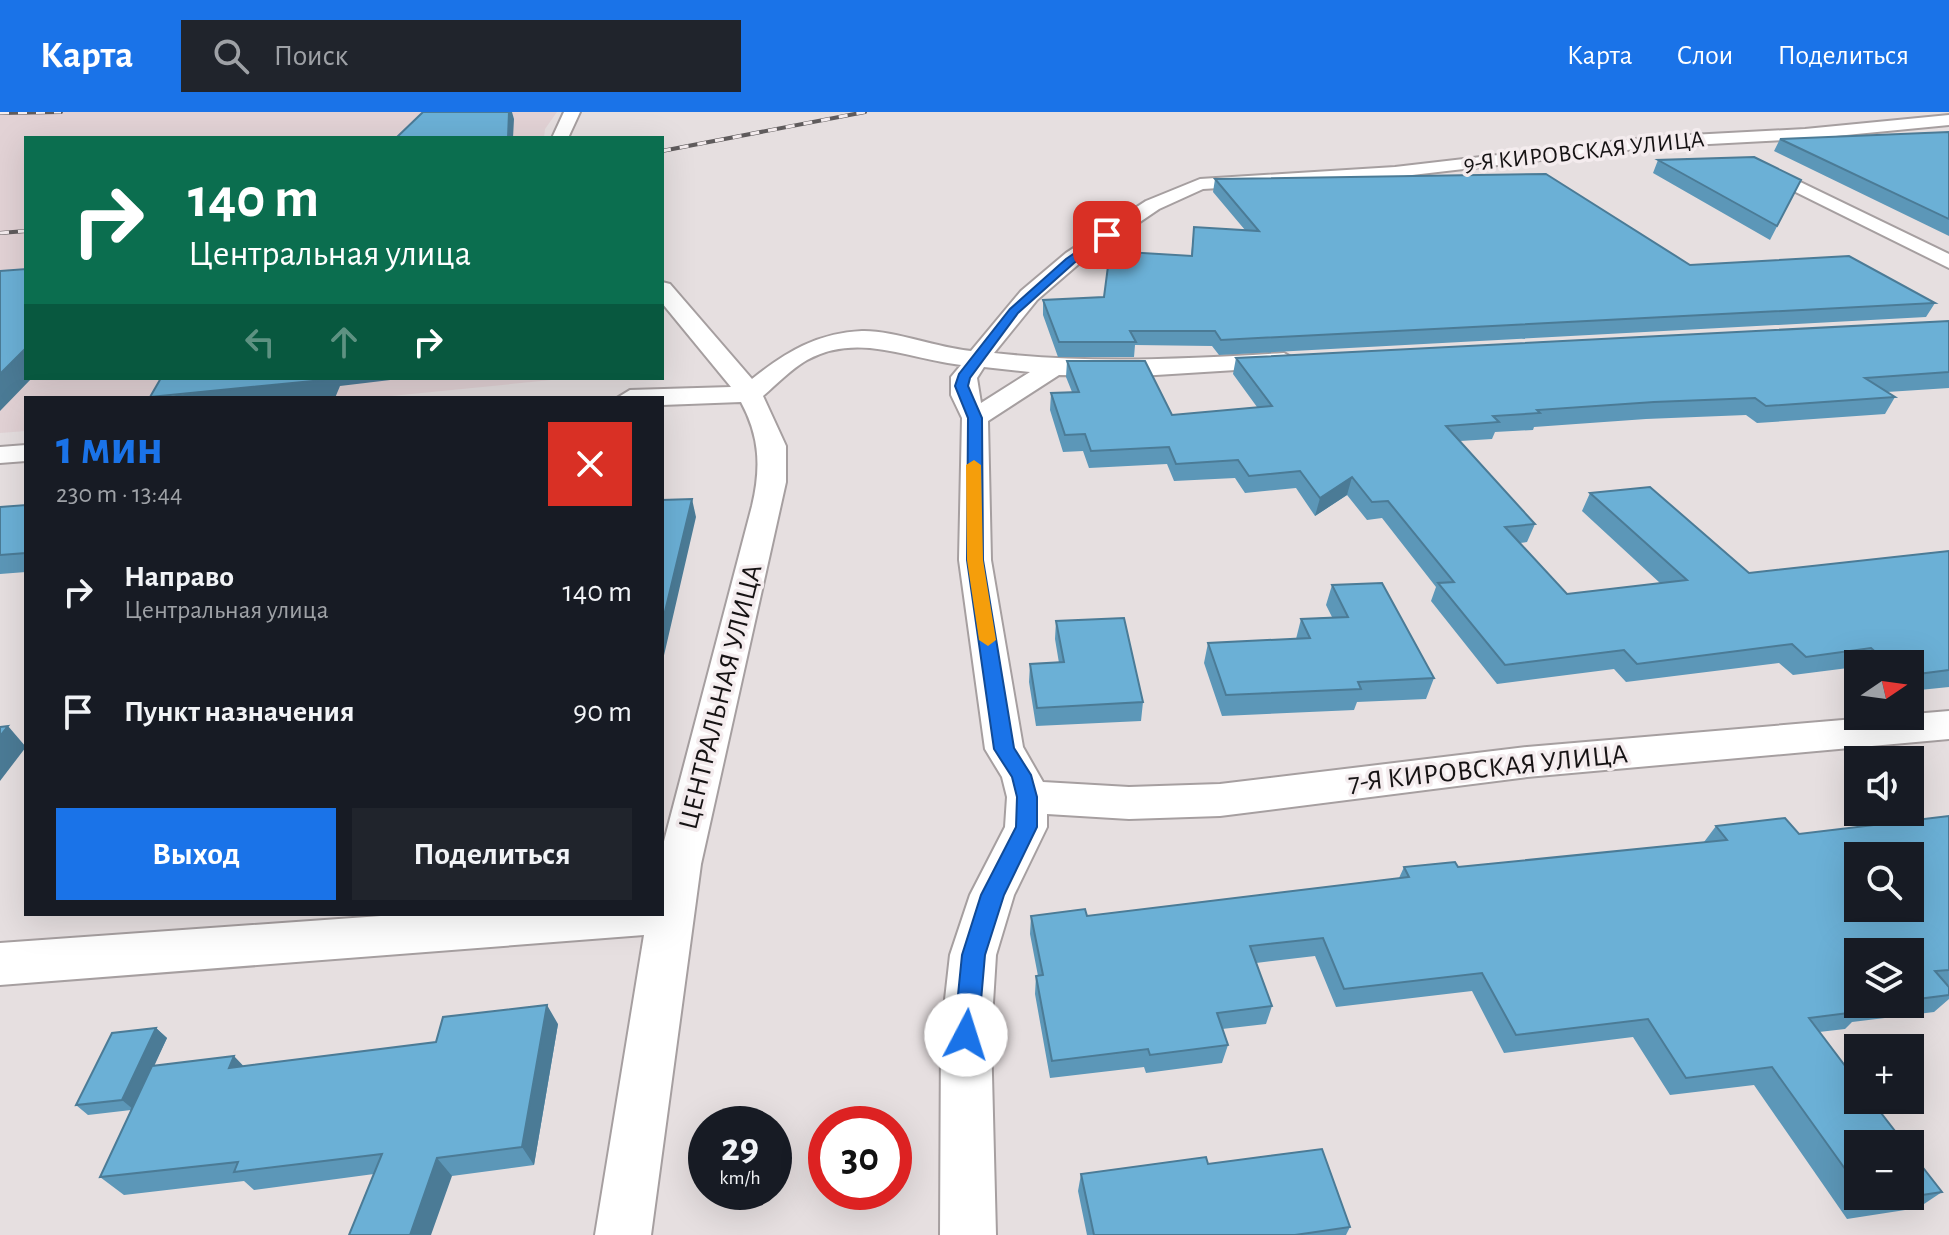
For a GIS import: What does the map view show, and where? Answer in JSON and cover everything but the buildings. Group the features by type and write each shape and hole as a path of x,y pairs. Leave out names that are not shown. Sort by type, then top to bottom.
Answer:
{"street":[{"path":"561,136 572,112"},
{"name":"9-Я КИРОВСКАЯ УЛИЦА","path":"978,360 1014,311 1070,261 1171,194 1220,181 1395,172 1617,146 1949,120"},
{"path":"1708,140 1949,262"},
{"name":"ЦЕНТРАЛЬНАЯ УЛИЦА","path":"623,1235 671,914 692,811 754,564 772,476 772,447 762,415 750,394 664,291"},
{"path":"664,397 750,394 795,357 839,341 887,341 978,360 1053,367 1164,368 1310,358"},
{"path":"968,1235 966,1035 973,955 992,895 1026,827 1027,797 1021,775 1004,749 975,560 975,418 962,386 964,377 978,360"},
{"path":"975,418 1023,390 1053,367"},
{"path":"0,455 24,453"},
{"name":"7-Я КИРОВСКАЯ УЛИЦА","path":"1027,797 1129,803 1220,800 1527,762 1949,725"},
{"path":"664,915 671,914"},
{"path":"0,964 644,916"}],"shaded area":[{"path":"0,112 557,112 545,129 544,136 24,136 24,380 552,380 391,396 24,396 24,431 0,433"}],"railway":[{"path":"0,113 61,112"},
{"path":"664,151 865,112"},
{"path":"0,233 24,231"}],"slow traffic":[{"path":"974,465 975,560 988,640"}],"route":[{"path":"966,1035 973,955 992,895 1011,863 1026,827 1027,797 1021,775 1004,749 975,560 975,418 962,386 964,377 1014,311 1070,261 1107,235"}]}
